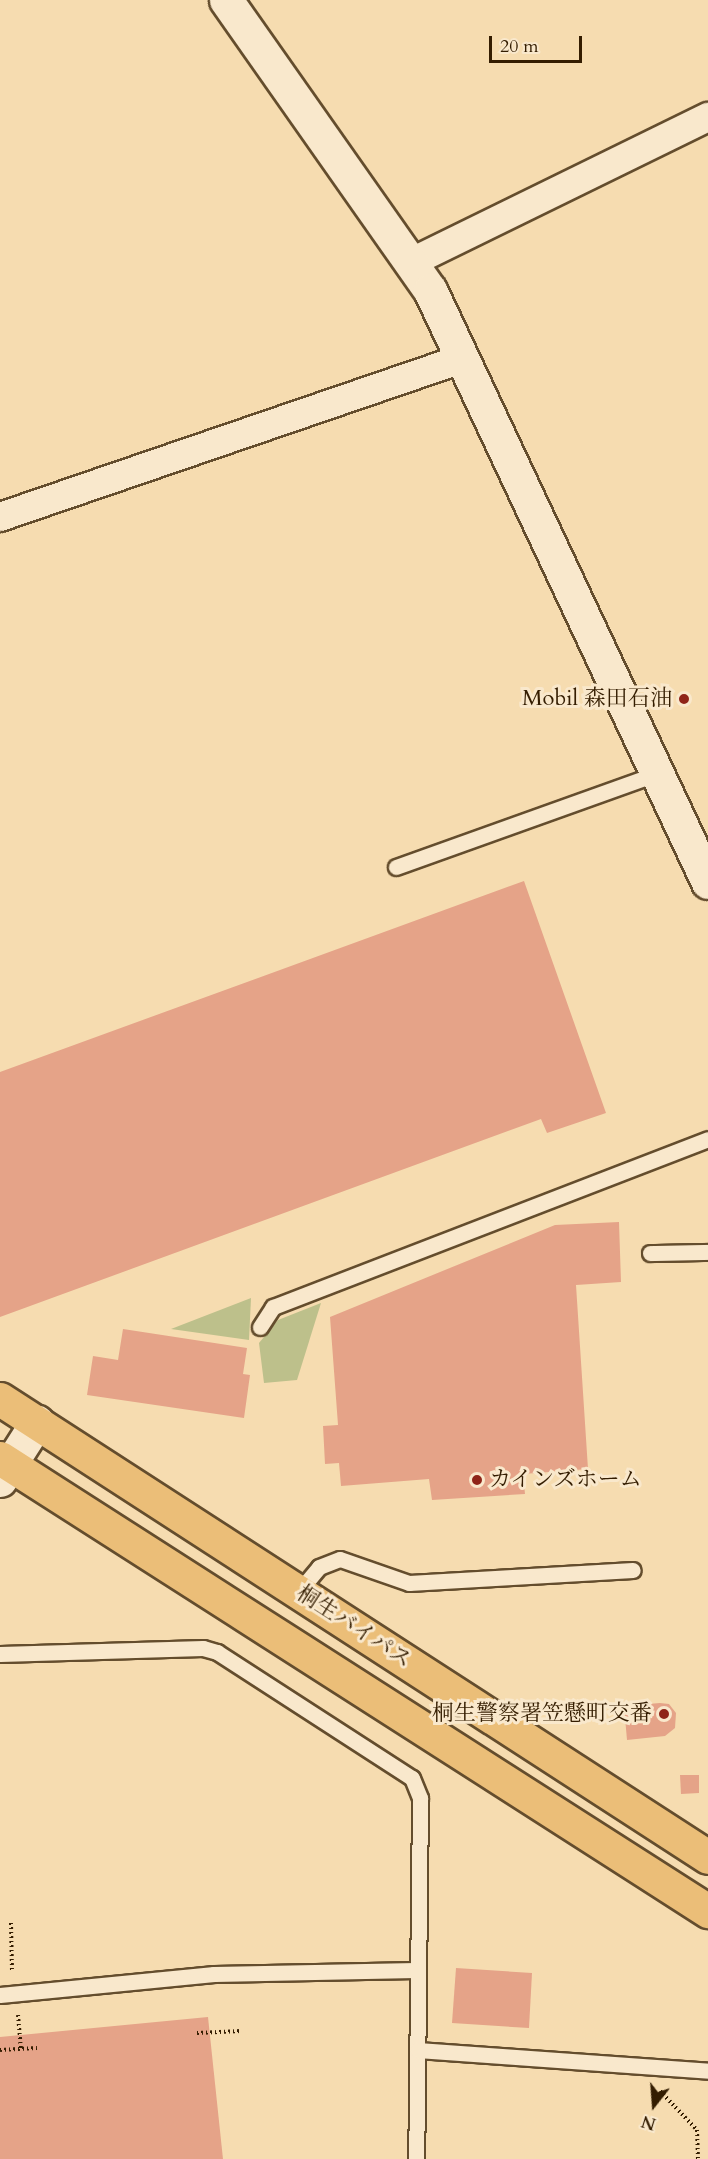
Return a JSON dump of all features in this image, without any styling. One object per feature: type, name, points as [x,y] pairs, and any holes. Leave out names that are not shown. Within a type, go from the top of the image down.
[{"type":"highway","name":"桐生バイパス","points":[[0,1399],[708,1857]]},
{"type":"highway","points":[[3,1468],[708,1911]]},
{"type":"street","points":[[226,0],[412,262],[465,358],[708,882]]},
{"type":"street","points":[[412,262],[708,117]]},
{"type":"street","points":[[0,517],[465,358]]},
{"type":"street","points":[[3,1468],[37,1422]]},
{"type":"lane","points":[[396,867],[658,773]]},
{"type":"lane","points":[[260,1327],[273,1307],[708,1139]]},
{"type":"lane","points":[[650,1253],[708,1252]]},
{"type":"lane","points":[[299,1591],[319,1567],[340,1559],[410,1583],[633,1570]]},
{"type":"lane","points":[[0,1654],[203,1648],[231,1659],[412,1778],[418,1788],[416,2159]]},
{"type":"lane","points":[[0,1995],[214,1974],[417,1970]]},
{"type":"lane","points":[[418,2050],[708,2071]]},
{"type":"path","points":[[10,1923],[12,1979]]},
{"type":"path","points":[[17,2011],[21,2049]]},
{"type":"path","points":[[198,2033],[241,2031]]},
{"type":"path","points":[[0,2050],[37,2048]]},
{"type":"path","points":[[636,2067],[697,2130],[698,2159]]},
{"type":"green space","points":[[251,1298],[249,1340],[171,1329]]},
{"type":"green space","points":[[321,1303],[297,1380],[264,1383],[259,1343],[278,1320]]},
{"type":"building","points":[[524,881],[606,1113],[547,1133],[541,1119],[0,1317],[0,1072]]},
{"type":"building","points":[[619,1222],[621,1282],[576,1285],[588,1469],[523,1474],[525,1494],[432,1500],[429,1479],[341,1486],[339,1463],[325,1464],[323,1426],[338,1425],[330,1317],[555,1225]]},
{"type":"building","points":[[123,1329],[247,1348],[243,1374],[250,1375],[244,1418],[87,1395],[93,1356],[118,1360]]},
{"type":"building","points":[[669,1704],[676,1713],[675,1728],[665,1736],[627,1740],[624,1706]]},
{"type":"building","points":[[680,1775],[699,1775],[699,1793],[681,1794]]},
{"type":"building","points":[[456,1968],[532,1973],[529,2028],[452,2023]]},
{"type":"building","points":[[208,2017],[223,2159],[0,2159],[0,2037]]},
{"type":"place","name":"Mobil 森田石油","points":[[684,699]]},
{"type":"place","name":"カインズホーム","points":[[477,1480]]},
{"type":"place","name":"桐生警察署笠懸町交番","points":[[664,1714]]}]
